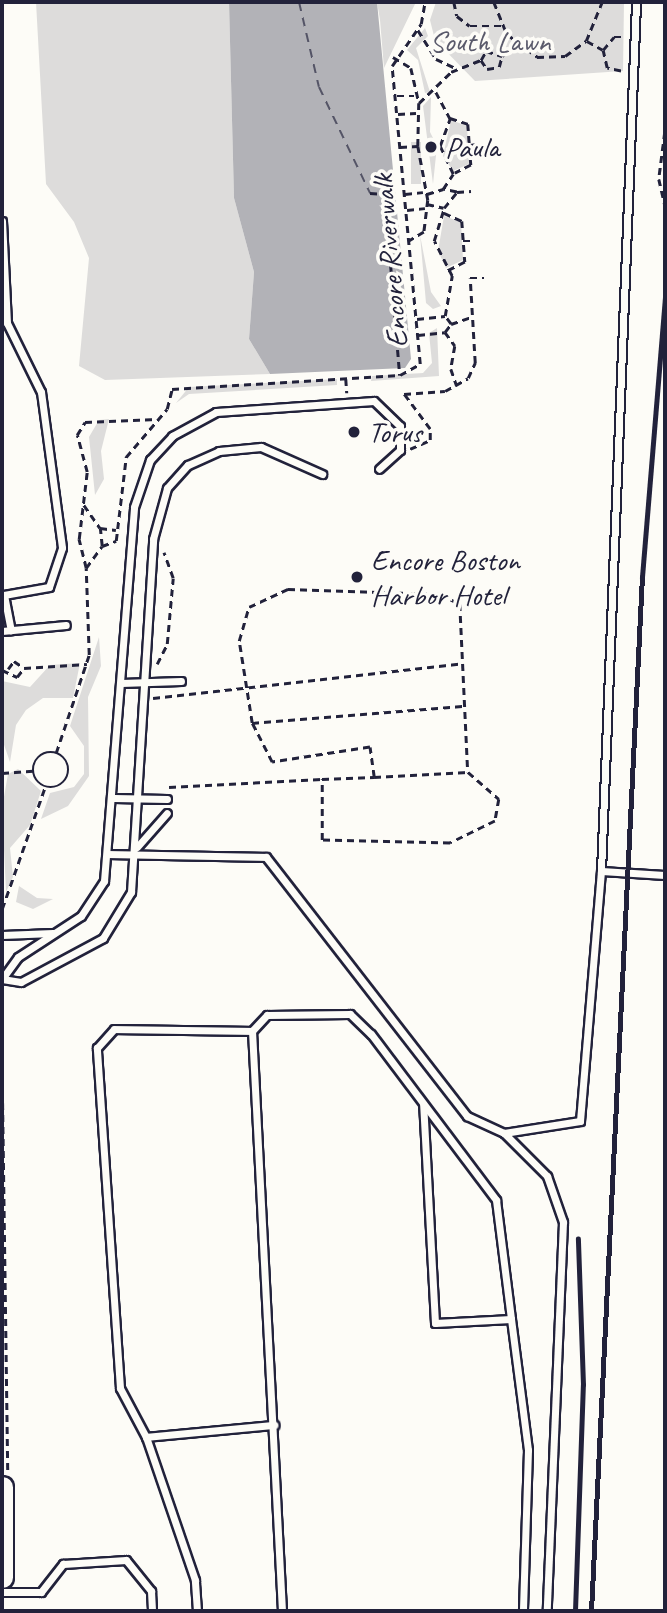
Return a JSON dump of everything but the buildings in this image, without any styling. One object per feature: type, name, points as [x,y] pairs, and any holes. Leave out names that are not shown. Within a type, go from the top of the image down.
[{"type":"main road","points":[[2,1577],[5,1483]]},
{"type":"lane","points":[[504,1133],[580,1121],[601,871],[636,2]]},
{"type":"lane","points":[[2,221],[7,323],[41,392],[62,548],[49,587],[4,596],[11,631]]},
{"type":"lane","points":[[322,474],[261,447],[219,451],[188,465],[167,488],[153,539],[143,683],[139,800],[131,892],[103,937],[22,982],[2,979],[18,957],[57,933],[95,898],[110,854],[134,507],[150,460],[172,436],[216,412],[374,401],[400,426],[400,450],[379,469]]},
{"type":"lane","points":[[2,631],[66,625]]},
{"type":"lane","points":[[121,683],[181,681]]},
{"type":"lane","points":[[114,797],[163,799]]},
{"type":"lane","points":[[134,853],[167,813]]},
{"type":"lane","points":[[110,854],[267,857],[467,1116],[504,1133],[547,1176],[563,1222],[547,1611]]},
{"type":"lane","points":[[601,871],[665,875]]},
{"type":"lane","points":[[2,935],[57,933]]},
{"type":"lane","points":[[282,1611],[253,1031],[267,1015],[350,1014],[496,1200],[528,1450],[523,1611]]},
{"type":"lane","points":[[197,1611],[195,1580],[146,1437],[120,1388],[97,1048],[114,1029],[253,1031]]},
{"type":"lane","points":[[423,1104],[435,1323],[511,1319]]},
{"type":"lane","points":[[146,1437],[274,1425]]},
{"type":"lane","points":[[2,1592],[41,1592],[63,1564],[126,1560],[151,1591],[152,1611]]},
{"type":"path","points":[[419,103],[414,96],[411,68],[393,57],[418,30],[425,2]]},
{"type":"path","points":[[454,2],[457,16],[470,26],[502,26]]},
{"type":"path","points":[[494,2],[502,26],[517,46],[537,57],[565,56],[586,41],[601,2]]},
{"type":"path","points":[[418,30],[436,59],[458,69]]},
{"type":"path","points":[[603,50],[614,37],[634,38]]},
{"type":"path","points":[[665,37],[665,70]]},
{"type":"path","points":[[586,41],[603,50],[607,68],[634,75]]},
{"type":"path","points":[[481,60],[487,69],[499,66],[502,57],[517,46]]},
{"type":"path","points":[[409,241],[424,232],[426,206],[418,146],[416,113],[419,103],[436,92],[458,69],[481,60],[486,51],[502,57]]},
{"type":"path","name":"Encore Riverwalk","points":[[117,531],[125,457],[169,405],[172,389],[401,375],[420,364],[393,57]]},
{"type":"path","points":[[436,92],[450,118],[468,124],[470,145],[471,165],[453,174],[443,188]]},
{"type":"path","points":[[395,97],[414,96]]},
{"type":"path","points":[[397,114],[416,113]]},
{"type":"path","points":[[450,118],[440,146],[453,174]]},
{"type":"path","points":[[665,132],[659,179],[665,205]]},
{"type":"path","points":[[470,145],[477,144]]},
{"type":"path","points":[[400,147],[418,146]]},
{"type":"path","points":[[405,194],[425,193],[443,188],[457,192],[471,191]]},
{"type":"path","points":[[445,316],[451,295],[447,271],[434,241],[444,208],[457,192]]},
{"type":"path","points":[[370,193],[385,194],[401,375]]},
{"type":"path","points":[[407,210],[426,206],[444,208]]},
{"type":"path","points":[[444,213],[462,221],[465,262],[447,271]]},
{"type":"path","points":[[463,241],[472,241]]},
{"type":"path","points":[[400,450],[422,449],[430,440],[430,429],[404,394],[457,386],[475,363],[470,278],[484,278]]},
{"type":"path","points":[[416,319],[445,316]]},
{"type":"path","points":[[445,316],[451,324]]},
{"type":"path","points":[[418,335],[445,332],[451,324],[472,317]]},
{"type":"path","points":[[445,332],[455,346],[451,369],[457,386]]},
{"type":"path","points":[[56,752],[87,664],[92,617],[86,568],[79,539],[87,467],[78,435],[85,422],[157,419]]},
{"type":"path","points":[[83,504],[100,528],[102,545],[86,568]]},
{"type":"path","points":[[100,528],[117,531],[114,544],[102,545]]},
{"type":"path","points":[[154,711],[155,683],[167,644],[173,578],[164,548]]},
{"type":"path","points":[[374,777],[370,747],[272,762],[252,723],[239,641],[249,607],[288,589],[440,594],[460,604],[468,772]]},
{"type":"path","points":[[2,670],[8,669],[14,661],[24,668],[87,664]]},
{"type":"path","points":[[143,699],[246,685],[463,663]]},
{"type":"path","points":[[8,669],[17,677],[24,668]]},
{"type":"path","points":[[252,723],[465,706]]},
{"type":"path","points":[[33,771],[40,756],[56,752]]},
{"type":"path","points":[[46,787],[58,786],[68,777],[66,760],[56,752]]},
{"type":"path","points":[[2,773],[33,771]]},
{"type":"path","points":[[33,771],[46,787]]},
{"type":"path","points":[[163,799],[158,788],[322,779],[468,772],[499,799],[495,821],[450,844],[322,841],[322,779]]},
{"type":"path","points":[[2,909],[46,787]]},
{"type":"path","points":[[2,1043],[8,1279],[2,1353],[5,1483]]},
{"type":"green space","points":[[36,2],[229,2],[234,198],[254,272],[249,339],[270,374],[105,380],[79,366],[89,258],[74,222],[46,184]]},
{"type":"green space","points":[[377,2],[416,2],[384,68],[380,20]]},
{"type":"green space","name":"South Lawn","points":[[436,2],[624,2],[623,71],[475,81],[435,40],[430,20]]},
{"type":"green space","points":[[425,28],[428,36],[416,48],[430,92],[425,93],[418,60],[407,50]]},
{"type":"green space","points":[[431,97],[430,132],[437,146],[433,184],[423,106]]},
{"type":"green space","points":[[451,120],[467,126],[469,164],[453,171],[443,156]]},
{"type":"green space","points":[[411,142],[421,142],[421,184],[411,184]]},
{"type":"green space","points":[[444,216],[461,222],[463,260],[446,268],[438,251]]},
{"type":"green space","points":[[420,235],[431,292],[441,306],[433,309],[426,303]]},
{"type":"green space","points":[[437,328],[439,376],[371,381],[372,376],[423,373],[432,363],[429,333]]},
{"type":"green space","points":[[337,379],[337,385],[189,394],[176,403],[189,387]]},
{"type":"green space","points":[[109,419],[101,451],[104,479],[95,495],[89,437],[99,420]]},
{"type":"green space","points":[[99,637],[101,666],[88,697],[89,776],[68,806],[41,819],[50,793],[74,787],[84,774],[84,746],[70,726]]},
{"type":"green space","points":[[80,663],[73,698],[43,698],[26,710],[16,725],[10,762],[2,739],[2,681],[30,687],[50,665]]},
{"type":"green space","points":[[18,769],[41,791],[30,825],[10,848],[13,877],[6,892],[2,808],[8,774]]},
{"type":"green space","points":[[19,886],[37,898],[53,899],[33,909],[16,902]]},
{"type":"shaded area","points":[[229,2],[377,2],[411,359],[405,368],[270,374],[249,339],[254,272],[234,198]]},
{"type":"ferry route","points":[[299,2],[319,87],[370,193]]},
{"type":"railway","points":[[591,1611],[642,577],[665,296]]},
{"type":"railway","points":[[575,1611],[583,1385],[578,1239]]},
{"type":"place","name":"Paula","points":[[431,147]]},
{"type":"place","name":"Torus","points":[[354,432]]},
{"type":"place","name":"Encore Boston Harbor Hotel","points":[[357,577]]}]
